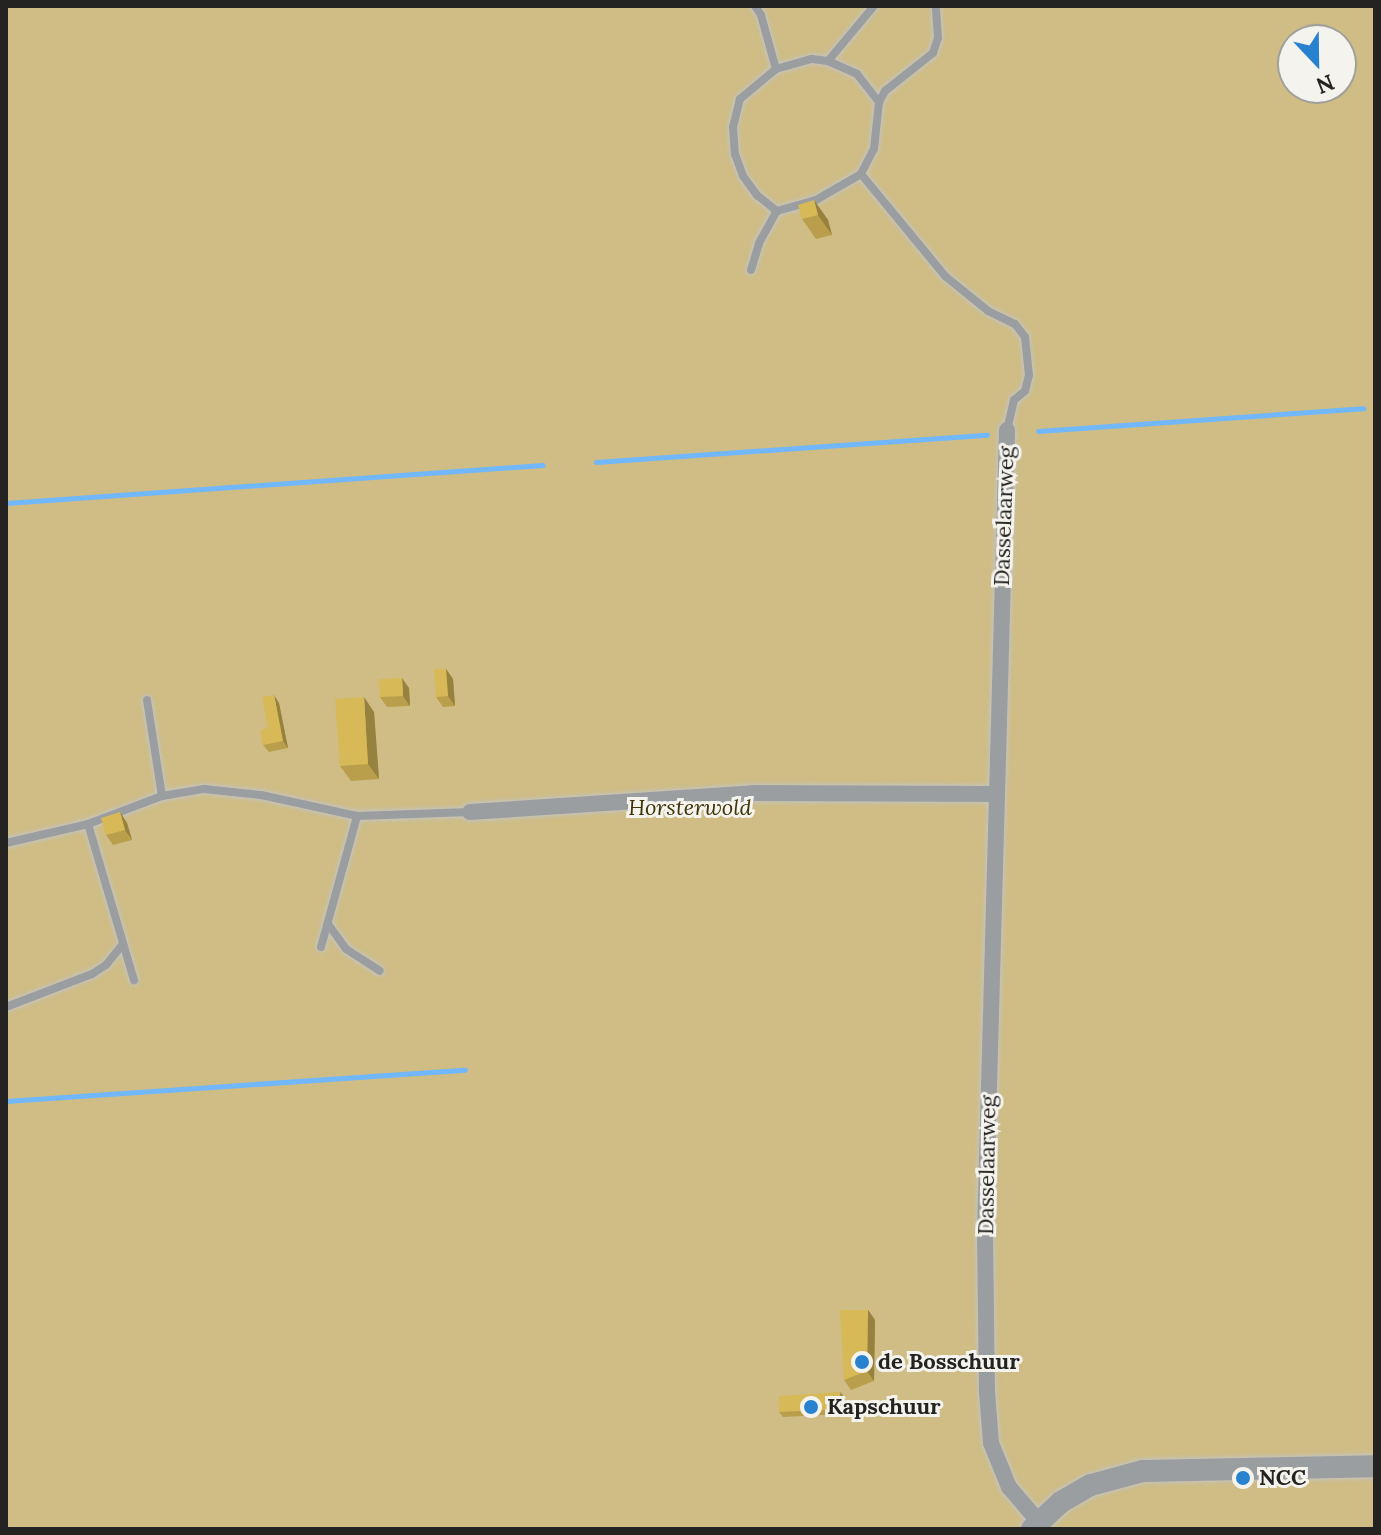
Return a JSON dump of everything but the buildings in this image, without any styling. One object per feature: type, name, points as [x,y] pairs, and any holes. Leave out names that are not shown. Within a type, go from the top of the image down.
[{"type":"street","name":"Dasselaarweg","points":[[1007,430],[985,1232],[987,1392],[991,1443],[1009,1487],[1035,1525],[1091,1485],[1143,1471],[1375,1466]]},
{"type":"street","points":[[470,812],[753,793],[996,794]]},
{"type":"lane","points":[[755,6],[761,15],[776,69]]},
{"type":"lane","points":[[828,61],[874,6]]},
{"type":"lane","points":[[751,270],[759,243],[777,211],[816,200],[861,174],[874,149],[879,102],[896,80],[933,53],[938,38],[936,6]]},
{"type":"lane","points":[[777,211],[757,195],[743,176],[735,154],[733,127],[740,99],[776,69],[812,59],[828,61],[857,74],[879,102]]},
{"type":"lane","points":[[861,174],[945,276],[988,311],[1015,324],[1025,337],[1029,375],[1025,391],[1014,400],[1007,430]]},
{"type":"lane","points":[[147,700],[162,796]]},
{"type":"lane","points":[[6,843],[88,824],[185,790],[261,795],[357,816],[470,812]]},
{"type":"lane","points":[[321,947],[357,816]]},
{"type":"lane","points":[[88,824],[134,980]]},
{"type":"lane","points":[[328,924],[346,949],[380,971]]},
{"type":"lane","points":[[6,1007],[92,974],[106,965],[123,944]]},
{"type":"green space","name":"Horsterwold","points":[[6,6],[1375,6],[1375,1529],[6,1529]]},
{"type":"waterway","points":[[1038,431],[1363,408]]},
{"type":"waterway","points":[[596,462],[987,435]]},
{"type":"waterway","points":[[6,503],[543,465]]},
{"type":"waterway","points":[[6,1101],[465,1070]]},
{"type":"place","name":"de Bosschuur","points":[[862,1362]]},
{"type":"place","name":"Kapschuur","points":[[811,1407]]},
{"type":"place","name":"NCC","points":[[1243,1478]]}]
